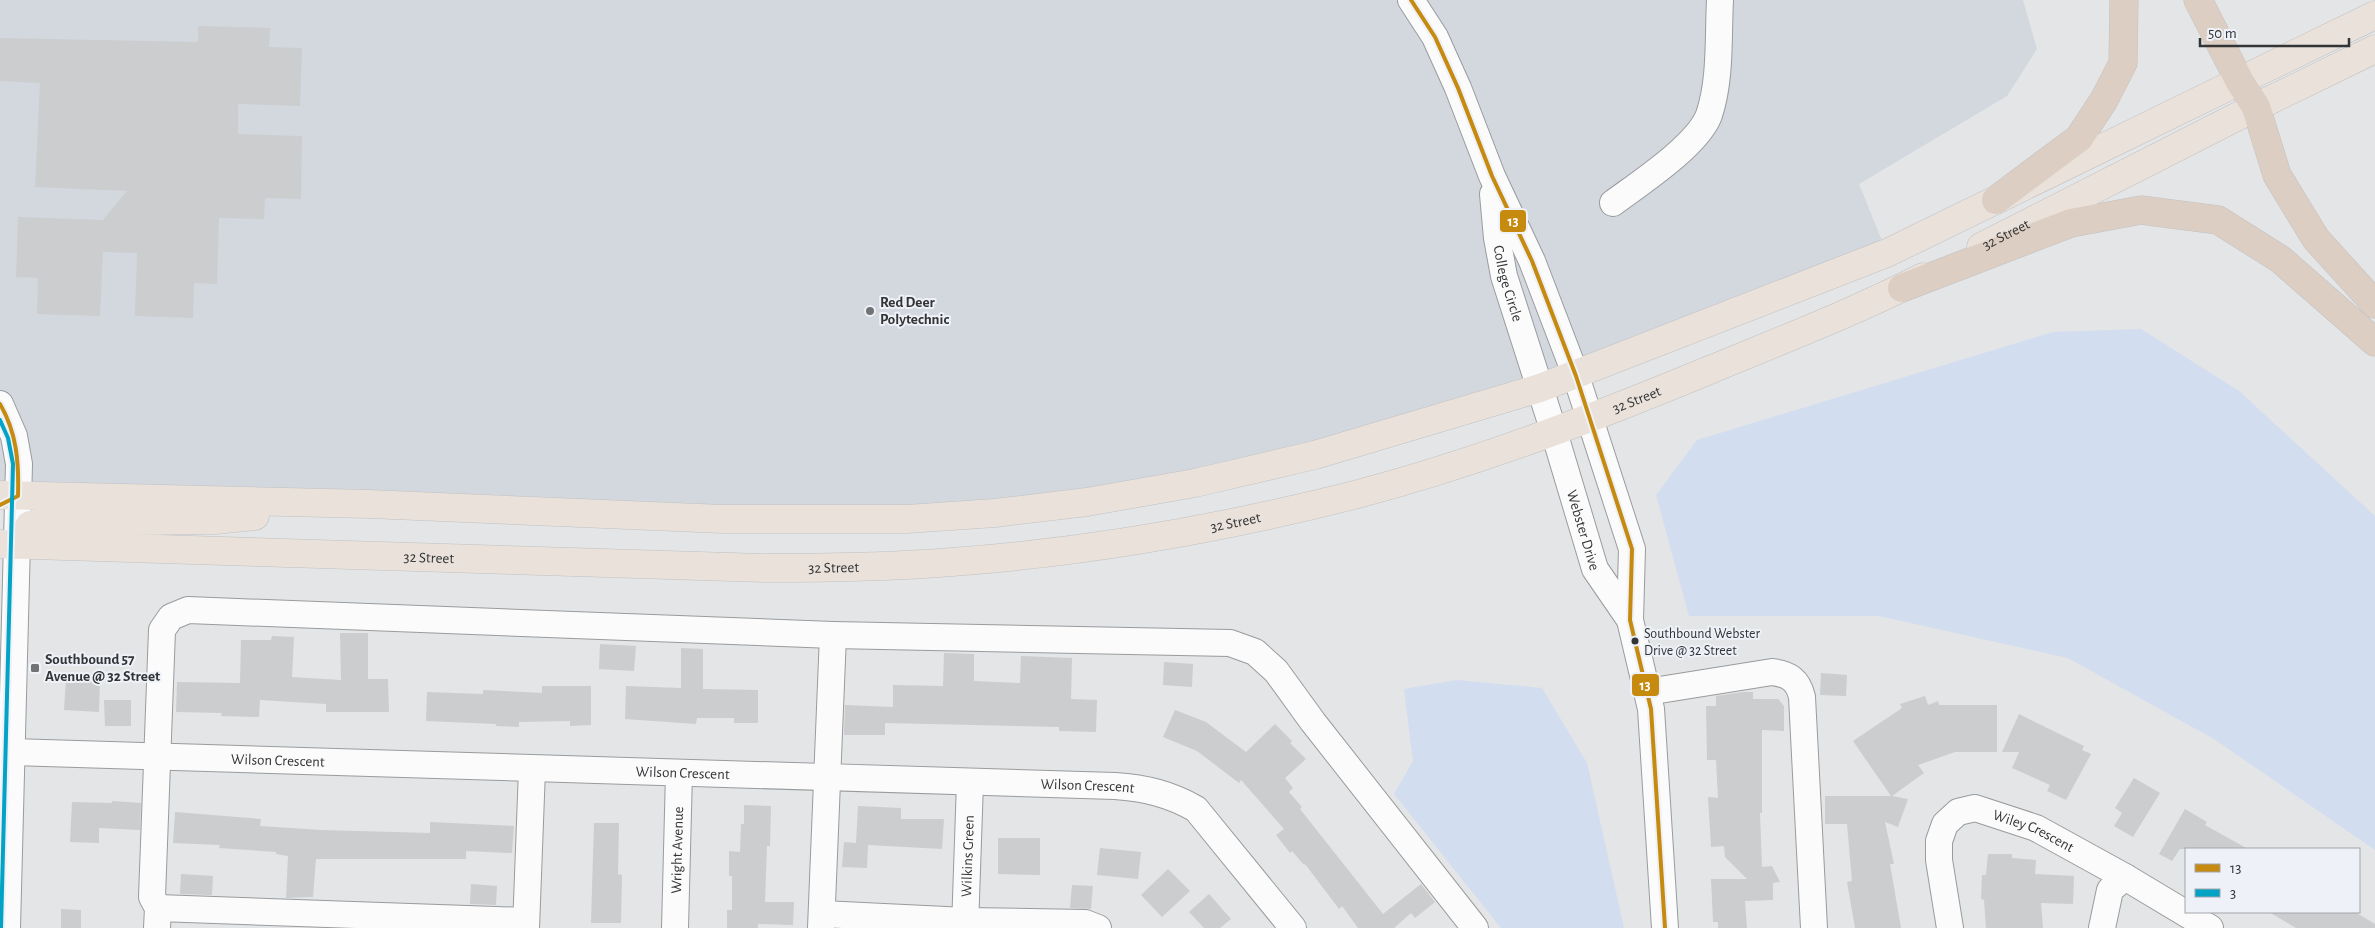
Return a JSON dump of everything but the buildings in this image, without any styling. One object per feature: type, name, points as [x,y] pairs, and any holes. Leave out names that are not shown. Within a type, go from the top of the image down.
[{"type":"highway","points":[[1996,200],[2078,138],[2104,100],[2123,63],[2124,0]]},
{"type":"highway","points":[[2198,0],[2240,82],[2256,107],[2277,175],[2316,239],[2375,304]]},
{"type":"highway","points":[[1902,288],[2071,223],[2141,210],[2218,220],[2280,259],[2375,342]]},
{"type":"main road","points":[[6,498],[369,504],[742,519],[907,519],[995,513],[1087,502],[1195,483],[1316,455],[1540,388],[1576,376],[1888,253],[2368,19]]},
{"type":"main road","name":"32 Street","points":[[9,545],[764,568],[860,568],[953,562],[1130,540],[1282,512],[1360,493],[1591,419],[1902,288],[2256,107],[2369,53]]},
{"type":"main road","points":[[9,545],[30,526],[42,522],[215,520],[369,504]]},
{"type":"street","name":"College Circle","points":[[1412,0],[1435,37],[1458,88],[1492,176],[1532,261],[1591,419]]},
{"type":"street","points":[[1614,203],[1686,146],[1708,116],[1715,89],[1720,0]]},
{"type":"street","name":"College Circle","points":[[1492,176],[1497,238],[1504,276],[1554,432]]},
{"type":"street","points":[[0,404],[10,423],[18,450],[6,498],[9,545],[12,752],[6,928]]},
{"type":"street","name":"Webster Drive","points":[[1591,419],[1632,549],[1630,620],[1651,709],[1664,928]]},
{"type":"street","name":"Webster Drive","points":[[1554,432],[1595,569],[1630,620]]},
{"type":"street","points":[[532,769],[526,924],[157,918],[152,897],[162,630],[170,617],[188,610],[834,635],[1230,643],[1255,652],[1276,671],[1313,722],[1476,928]]},
{"type":"street","points":[[834,635],[821,921],[965,925],[1085,923],[1098,928]]},
{"type":"street","points":[[1647,692],[1772,672],[1784,673],[1794,679],[1802,697],[1814,928]]},
{"type":"street","name":"Wilson Crescent","points":[[12,752],[1132,787],[1147,789],[1182,801],[1196,809],[1209,822],[1294,928]]},
{"type":"street","name":"Wright Avenue","points":[[675,928],[679,773]]},
{"type":"street","name":"Wilkins Green","points":[[965,925],[970,782]]},
{"type":"street","name":"Wiley Crescent","points":[[1950,928],[1939,860],[1939,840],[1945,824],[1958,812],[1976,808],[2036,828],[2125,877],[2210,928]]},
{"type":"street","points":[[2102,928],[2110,890],[2125,877]]},
{"type":"shaded area","name":"Red Deer Polytechnic","points":[[0,0],[2023,0],[2037,49],[2007,96],[1859,184],[1887,253],[1422,425],[995,513],[0,495]]},
{"type":"shaded area","points":[[2141,329],[2239,391],[2375,516],[2375,850],[2214,739],[2068,658],[1879,616],[1689,616],[1656,495],[1697,440],[2053,332]]},
{"type":"shaded area","points":[[1457,680],[1542,688],[1587,763],[1624,928],[1501,928],[1394,794],[1413,761],[1404,689]]},
{"type":"transit line","name":"13","points":[[1411,0],[1435,37],[1458,88],[1492,176],[1532,261],[1576,376],[1632,549],[1630,620],[1651,709],[1665,928]]},
{"type":"transit line","name":"13","points":[[0,404],[6,415],[16,448],[18,484],[18,496],[0,505]]},
{"type":"transit line","name":"3","points":[[0,420],[8,438],[13,464],[1,928]]},
{"type":"place","name":"Red Deer Polytechnic","points":[[870,311]]},
{"type":"place","name":"Southbound Webster Drive @ 32 Street","points":[[1635,641]]},
{"type":"place","name":"Southbound 57 Avenue @ 32 Street","points":[[35,668]]}]
